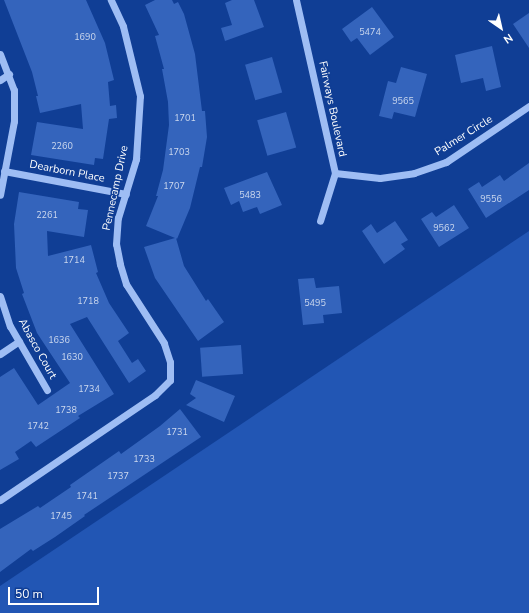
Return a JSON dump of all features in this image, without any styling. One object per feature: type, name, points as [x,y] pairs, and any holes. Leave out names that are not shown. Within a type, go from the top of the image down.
[{"type":"street","name":"Pennecamp Drive","points":[[0,500],[155,395],[170,380],[170,362],[164,343],[126,284],[116,244],[118,218],[136,159],[140,96],[123,26],[111,0]]},
{"type":"street","name":"Fairways Boulevard","points":[[296,0],[335,173],[320,222]]},
{"type":"street","points":[[0,54],[14,90],[14,121],[0,195]]},
{"type":"street","points":[[0,80],[9,74]]},
{"type":"street","name":"Palmer Circle","points":[[335,173],[380,178],[414,173],[446,162],[529,106]]},
{"type":"street","name":"Dearborn Place","points":[[4,171],[126,194]]},
{"type":"street","name":"Abasco Court","points":[[0,296],[10,326],[47,390]]},
{"type":"street","points":[[0,354],[19,341]]},
{"type":"shaded area","points":[[529,231],[529,613],[0,613],[0,586]]},
{"type":"building","points":[[4,0],[86,0],[105,43],[114,80],[108,82],[110,106],[116,105],[117,118],[109,119],[103,159],[95,158],[94,165],[31,155],[37,122],[83,129],[81,104],[40,113],[36,96],[38,96],[32,72]]},
{"type":"building","points":[[155,0],[172,0],[174,4],[178,2],[184,14],[195,54],[202,111],[205,111],[207,137],[202,167],[200,167],[190,208],[177,239],[176,238],[184,266],[206,301],[208,299],[224,322],[198,341],[155,278],[144,247],[175,238],[146,226],[158,196],[156,196],[163,170],[169,125],[168,102],[162,69],[164,69],[155,36],[159,35],[145,5]]},
{"type":"building","points":[[232,0],[254,0],[264,27],[225,41],[221,28],[232,25],[225,3]]},
{"type":"building","points":[[372,7],[394,37],[370,55],[357,38],[351,42],[342,29]]},
{"type":"building","points":[[529,13],[529,48],[513,24]]},
{"type":"building","points":[[492,46],[501,87],[486,91],[483,78],[461,83],[455,55]]},
{"type":"building","points":[[272,57],[282,93],[255,100],[245,65]]},
{"type":"building","points":[[401,67],[427,74],[415,117],[394,112],[392,119],[379,116],[388,81],[396,83]]},
{"type":"building","points":[[286,112],[296,148],[267,156],[257,120]]},
{"type":"building","points":[[529,163],[529,190],[486,218],[468,189],[479,182],[482,187],[500,175],[504,181]]},
{"type":"building","points":[[267,172],[282,205],[260,214],[257,207],[243,212],[239,201],[231,205],[224,188]]},
{"type":"building","points":[[19,192],[79,202],[78,209],[88,210],[84,237],[47,231],[48,256],[91,245],[98,272],[96,273],[109,303],[129,333],[118,341],[132,363],[138,359],[146,371],[129,383],[87,317],[70,324],[114,394],[78,416],[80,418],[36,447],[31,441],[15,452],[19,459],[0,470],[0,377],[14,368],[38,405],[70,383],[37,333],[22,294],[24,293],[16,268],[14,224]]},
{"type":"building","points":[[454,205],[469,228],[439,247],[421,219],[432,212],[436,217]]},
{"type":"building","points":[[395,221],[408,240],[401,244],[405,249],[384,264],[362,231],[371,224],[377,233]]},
{"type":"building","points":[[314,278],[316,288],[339,286],[342,313],[323,315],[324,323],[303,325],[298,279]]},
{"type":"building","points":[[241,345],[243,374],[202,377],[200,348]]},
{"type":"building","points":[[196,380],[235,396],[224,422],[186,405],[196,398],[190,394]]},
{"type":"building","points":[[180,409],[201,437],[84,515],[85,516],[55,537],[33,551],[31,549],[0,572],[0,529],[38,506],[40,508],[119,451],[121,454],[160,426]]}]
